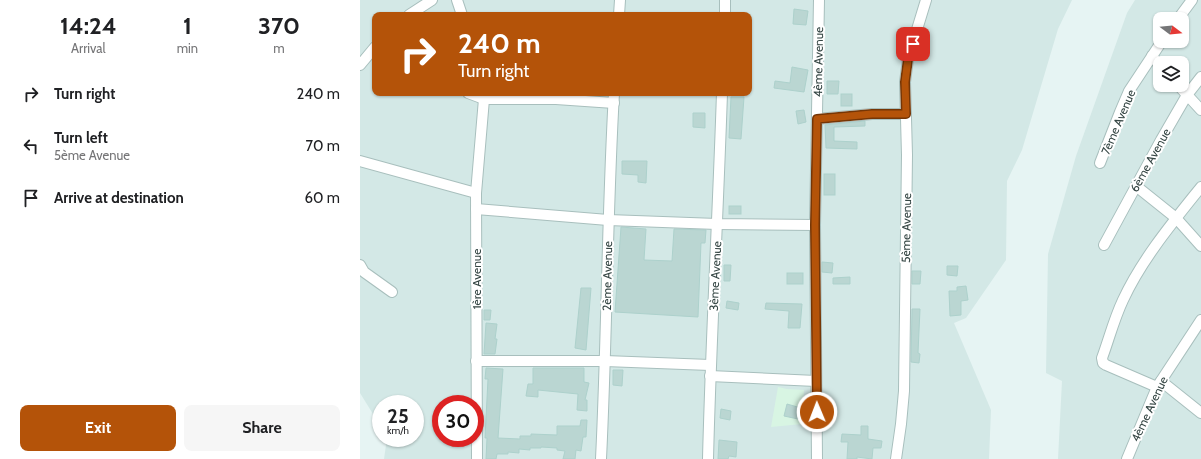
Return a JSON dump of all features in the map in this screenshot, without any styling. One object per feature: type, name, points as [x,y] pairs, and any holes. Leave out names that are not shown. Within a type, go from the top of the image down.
[{"type":"street","points":[[414,12],[432,0]]},
{"type":"street","points":[[457,0],[461,12]]},
{"type":"street","points":[[619,12],[620,0]]},
{"type":"street","points":[[725,0],[725,12]]},
{"type":"street","name":"4ème Avenue","points":[[817,459],[815,225],[819,0]]},
{"type":"street","name":"5ème Avenue","points":[[896,459],[904,391],[907,155],[905,82],[908,59],[926,0]]},
{"type":"street","points":[[1183,12],[1192,0]]},
{"type":"street","name":"7ème Avenue","points":[[1100,163],[1129,91],[1157,48]]},
{"type":"street","points":[[360,65],[372,50]]},
{"type":"street","name":"6ème Avenue","points":[[1104,245],[1187,95],[1201,77]]},
{"type":"street","points":[[1184,92],[1201,110]]},
{"type":"street","points":[[483,96],[556,99],[614,98]]},
{"type":"street","name":"1ère Avenue","points":[[477,459],[476,193],[483,96]]},
{"type":"street","name":"3ème Avenue","points":[[708,459],[710,371],[718,224],[722,96]]},
{"type":"street","name":"2ème Avenue","points":[[601,459],[608,220],[614,98]]},
{"type":"street","points":[[817,119],[872,114],[906,114]]},
{"type":"street","points":[[360,161],[476,193]]},
{"type":"street","points":[[1136,186],[1176,218],[1201,246]]},
{"type":"street","points":[[1201,187],[1176,218],[1142,266],[1123,300],[1102,358],[1103,363],[1159,384],[1201,413]]},
{"type":"street","points":[[476,209],[608,220],[718,224],[815,225]]},
{"type":"street","points":[[360,265],[364,272],[392,292]]},
{"type":"street","name":"4ème Avenue","points":[[1127,459],[1137,431],[1159,384],[1201,320]]},
{"type":"street","points":[[476,361],[605,361],[816,381]]},
{"type":"shaded area","points":[[360,0],[1072,0],[1058,29],[1022,150],[1007,181],[1006,260],[966,318],[954,323],[991,410],[989,459],[384,459],[386,447],[424,447],[424,395],[372,395],[372,412],[360,393]]},
{"type":"shaded area","points":[[1135,0],[1201,0],[1201,459],[1058,459],[1062,381],[1046,373],[1048,254],[1076,156],[1127,13]]},
{"type":"shaded area","points":[[778,387],[804,390],[802,424],[771,427]]},
{"type":"building","points":[[794,9],[808,11],[806,25],[793,24]]},
{"type":"building","points":[[792,67],[808,70],[804,92],[774,88],[775,81],[790,83]]},
{"type":"building","points":[[827,81],[839,81],[838,94],[827,94]]},
{"type":"building","points":[[841,94],[852,94],[852,106],[841,106]]},
{"type":"building","points":[[731,97],[744,97],[741,139],[729,138]]},
{"type":"building","points":[[804,110],[806,122],[798,124],[796,111]]},
{"type":"building","points":[[693,113],[705,113],[705,128],[693,127]]},
{"type":"building","points":[[865,121],[865,126],[834,127],[834,141],[857,142],[857,149],[826,148],[825,125]]},
{"type":"building","points":[[622,161],[647,161],[646,183],[638,182],[638,175],[622,174]]},
{"type":"building","points":[[824,174],[835,174],[835,195],[824,195]]},
{"type":"building","points":[[729,206],[741,206],[741,214],[729,214]]},
{"type":"building","points":[[621,227],[646,229],[644,260],[672,261],[674,229],[706,230],[705,243],[701,243],[698,317],[615,312]]},
{"type":"building","points":[[822,262],[833,263],[832,273],[822,272]]},
{"type":"building","points":[[724,265],[731,265],[730,281],[724,281]]},
{"type":"building","points":[[947,266],[958,266],[957,276],[947,275]]},
{"type":"building","points":[[912,271],[921,271],[920,284],[912,284]]},
{"type":"building","points":[[787,273],[803,273],[803,284],[787,284]]},
{"type":"building","points":[[850,277],[850,284],[833,284],[833,278]]},
{"type":"building","points":[[966,286],[968,300],[961,301],[961,315],[950,316],[949,291],[957,291],[957,287]]},
{"type":"building","points":[[581,288],[591,288],[586,350],[575,348]]},
{"type":"building","points":[[727,301],[739,303],[738,310],[726,308]]},
{"type":"building","points":[[766,303],[802,304],[800,328],[788,328],[789,311],[765,309]]},
{"type":"building","points":[[912,309],[920,309],[919,363],[911,362]]},
{"type":"building","points":[[484,310],[491,310],[490,320],[484,320]]},
{"type":"building","points":[[486,323],[497,324],[495,354],[484,354]]},
{"type":"building","points":[[486,368],[503,369],[498,438],[520,439],[520,436],[531,436],[531,434],[557,435],[557,426],[580,426],[581,420],[587,420],[586,437],[583,437],[581,451],[576,450],[575,459],[563,459],[565,451],[557,450],[557,448],[541,447],[530,448],[530,450],[519,449],[519,453],[508,452],[508,454],[497,454],[496,459],[486,459],[487,438],[485,438],[488,379],[485,379]]},
{"type":"building","points":[[533,368],[584,368],[584,382],[589,383],[585,400],[587,400],[587,411],[577,410],[578,394],[538,390],[538,397],[526,396],[528,384],[533,384]]},
{"type":"building","points":[[613,370],[623,370],[622,386],[613,385]]},
{"type":"building","points":[[787,404],[801,408],[798,419],[784,416]]},
{"type":"building","points":[[721,409],[731,411],[730,420],[720,418]]},
{"type":"building","points":[[861,426],[868,426],[868,439],[882,441],[881,448],[873,448],[872,459],[857,457],[857,459],[847,459],[848,442],[841,442],[842,434],[861,435]]},
{"type":"building","points":[[719,440],[737,442],[736,457],[729,456],[728,459],[718,459]]},
{"type":"route","points":[[817,412],[815,225],[817,119],[872,114],[906,114],[905,82],[908,59],[913,44]]}]
